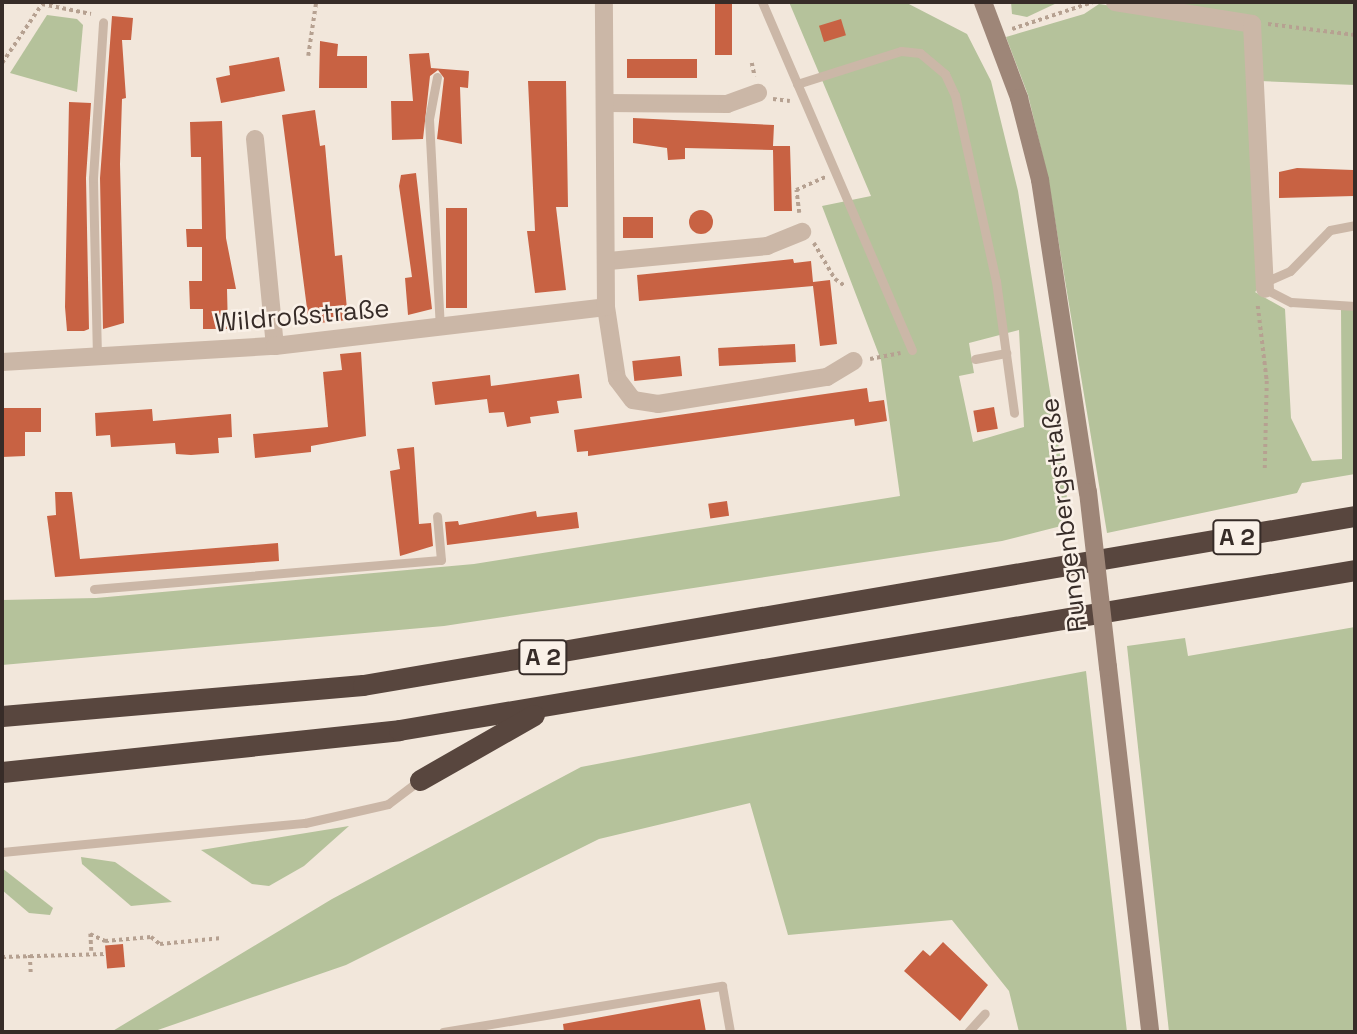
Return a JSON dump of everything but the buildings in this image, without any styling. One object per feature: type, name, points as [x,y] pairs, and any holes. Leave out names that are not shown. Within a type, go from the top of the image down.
[{"type":"highway","name":"A 2","points":[[2,716],[363,685],[1355,516]]},
{"type":"highway","name":"A 2","points":[[2,772],[168,757],[545,708],[1355,570]]},
{"type":"highway","points":[[420,780],[545,708]]},
{"type":"street","points":[[604,2],[609,261],[606,307],[617,379],[633,400],[659,404],[827,377],[854,361]]},
{"type":"street","name":"Rungenbergstraße","points":[[983,2],[996,34],[1040,180],[1088,492],[1150,1032]]},
{"type":"street","points":[[1115,2],[1252,24],[1265,285]]},
{"type":"street","points":[[606,103],[727,104],[758,93]]},
{"type":"street","points":[[255,139],[275,346]]},
{"type":"street","points":[[609,261],[767,246],[802,232]]},
{"type":"street","name":"Wildroßstraße","points":[[2,362],[97,359],[275,346],[440,330],[606,307]]},
{"type":"lane","points":[[762,2],[912,350]]},
{"type":"lane","points":[[97,359],[93,178],[100,20]]},
{"type":"lane","points":[[797,84],[901,51],[920,53],[946,74],[955,95],[996,281],[1014,413]]},
{"type":"lane","points":[[437,77],[429,119],[440,330]]},
{"type":"lane","points":[[1355,225],[1330,230],[1290,271],[1265,285],[1291,302],[1355,306]]},
{"type":"lane","points":[[975,359],[1006,353]]},
{"type":"lane","points":[[94,589],[441,560],[436,516]]},
{"type":"lane","points":[[2,852],[305,823],[388,804],[420,780]]},
{"type":"lane","points":[[443,1032],[722,986],[730,1032]]},
{"type":"lane","points":[[968,1032],[985,1013]]},
{"type":"path","points":[[308,56],[316,2]]},
{"type":"path","points":[[996,34],[1093,2]]},
{"type":"path","points":[[2,63],[43,3],[75,8],[100,20]]},
{"type":"path","points":[[1252,24],[1355,35]]},
{"type":"path","points":[[758,93],[806,103]]},
{"type":"path","points":[[799,211],[796,190],[837,172]]},
{"type":"path","points":[[802,232],[845,286]]},
{"type":"path","points":[[1265,285],[1258,310],[1267,381],[1265,470]]},
{"type":"path","points":[[874,358],[896,354]]},
{"type":"path","points":[[91,951],[90,934],[105,941],[151,937],[160,944],[222,938]]},
{"type":"path","points":[[2,957],[91,951],[106,954]]},
{"type":"path","points":[[30,955],[31,975]]},
{"type":"green space","points":[[789,2],[905,2],[967,34],[991,81],[1018,191],[1070,517],[1065,525],[1002,541],[444,626],[2,665],[2,600],[96,598],[474,564],[900,496],[881,360],[822,206],[871,196]],"holes":[[[1019,330],[1024,427],[973,442],[959,376],[974,373],[969,343]]]},
{"type":"green space","points":[[1011,2],[1059,2],[1027,17],[1012,14]]},
{"type":"green space","points":[[1125,2],[1355,2],[1355,85],[1260,81],[1256,32]]},
{"type":"green space","points":[[1099,4],[1248,27],[1261,286],[1255,292],[1285,309],[1291,418],[1312,461],[1342,459],[1341,308],[1355,309],[1355,474],[1302,483],[1297,493],[1107,533],[1048,178],[1028,95],[1006,37],[1084,14]]},
{"type":"green space","points":[[47,15],[77,19],[83,25],[77,92],[10,73]]},
{"type":"green space","points":[[1355,627],[1355,1032],[1169,1032],[1127,646],[1185,638],[1188,656]]},
{"type":"green space","points":[[1086,671],[1127,1032],[1019,1032],[1009,991],[952,920],[788,935],[750,803],[599,839],[346,965],[152,1032],[111,1032],[332,899],[581,767]]},
{"type":"green space","points":[[349,826],[304,866],[269,886],[252,884],[201,850]]},
{"type":"green space","points":[[81,857],[115,862],[172,902],[131,906],[82,864]]},
{"type":"green space","points":[[2,868],[53,908],[50,915],[29,913],[2,890]]}]
